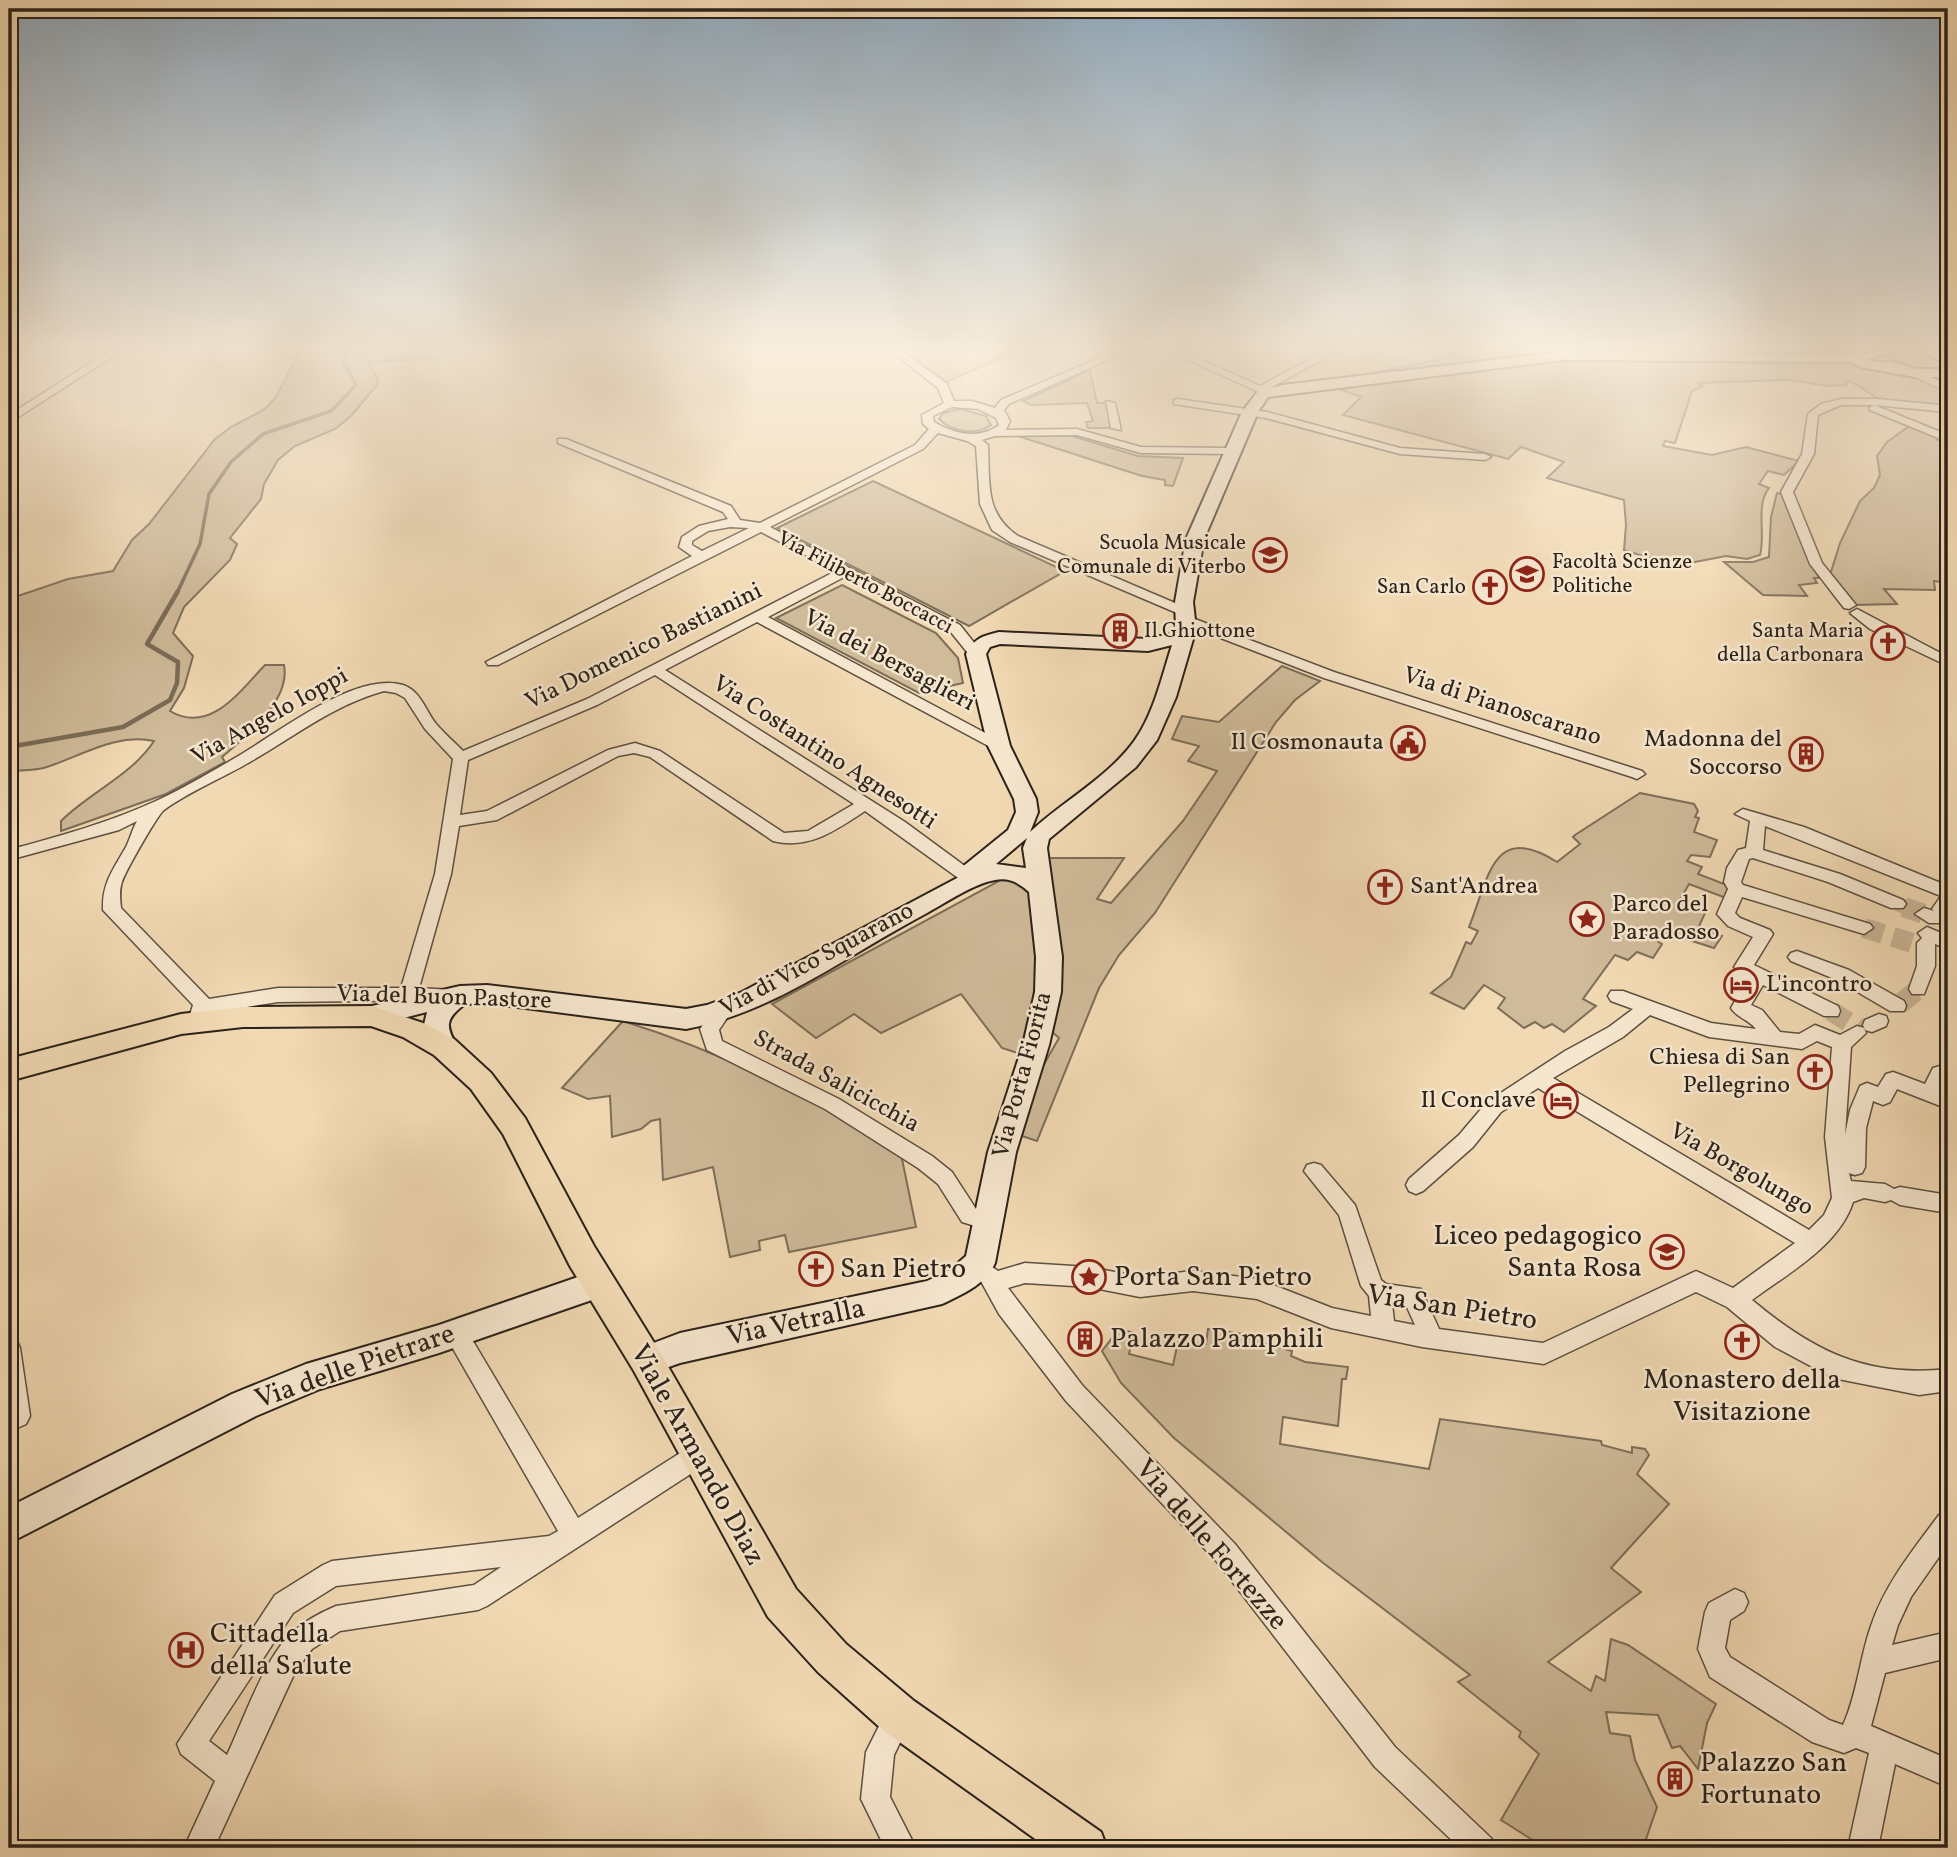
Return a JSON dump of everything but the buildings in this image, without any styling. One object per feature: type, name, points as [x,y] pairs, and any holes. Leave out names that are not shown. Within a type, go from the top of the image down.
[{"type":"main road","points":[[1025,799],[1037,808],[1052,809],[1081,800],[1128,762],[1146,740],[1161,712],[1176,666],[1186,620],[1185,587],[1195,539],[1237,438]]},
{"type":"main road","points":[[1148,645],[1176,638],[1186,620]]},
{"type":"main road","points":[[976,654],[982,643],[999,638],[1148,645],[1162,649],[1172,657],[1176,666]]},
{"type":"main road","name":"Via Filiberto Boccacci","points":[[976,654],[999,746],[1025,799]]},
{"type":"main road","points":[[946,892],[1018,834],[1027,812],[1025,799]]},
{"type":"main road","name":"Via Porta Fiorita","points":[[988,1221],[1002,1152],[1036,1045],[1048,992],[1049,957],[1035,849],[1039,836],[1081,800]]},
{"type":"main road","points":[[946,892],[988,873],[1006,870],[1026,875],[1038,887]]},
{"type":"main road","name":"Via di Vico Squarano","points":[[686,1020],[722,1012],[946,892]]},
{"type":"main road","name":"Via del Buon Pastore","points":[[461,995],[487,994],[563,1002],[686,1020]]},
{"type":"main road","points":[[373,1016],[461,995]]},
{"type":"main road","points":[[444,1047],[435,1037],[435,1023],[443,1009],[461,995]]},
{"type":"main road","name":"Viale Armando Diaz","points":[[9,1070],[200,1014],[373,1016],[413,1030],[444,1047],[481,1080],[499,1103],[598,1284],[646,1360],[697,1456],[782,1603],[832,1658],[899,1716],[1084,1848]]},
{"type":"main road","points":[[987,1273],[988,1221]]},
{"type":"main road","name":"Via Vetralla","points":[[646,1360],[693,1345],[931,1294],[961,1280],[987,1273]]},
{"type":"main road","name":"Via delle Pietrare","points":[[9,1526],[244,1405],[317,1375],[456,1333],[598,1284]]},
{"type":"street","points":[[919,447],[927,438]]},
{"type":"street","points":[[493,662],[919,447],[963,438]]},
{"type":"street","points":[[967,438],[982,445],[989,438]]},
{"type":"street","points":[[1107,438],[1150,451],[1233,446]]},
{"type":"street","points":[[1349,438],[1400,451],[1485,457]]},
{"type":"street","points":[[1810,438],[1808,454],[1787,492],[1816,564],[1853,609],[1875,626],[1948,662]]},
{"type":"street","points":[[562,440],[727,509],[735,522],[709,524],[686,540],[685,547],[701,556]]},
{"type":"street","name":"Via di Pianoscarano","points":[[982,445],[986,504],[996,527],[1014,539],[1186,620],[1323,673],[1637,774]]},
{"type":"street","name":"Via Filiberto Boccacci","points":[[735,522],[759,526],[955,628],[976,654]]},
{"type":"street","name":"Via Domenico Bastianini","points":[[461,758],[592,702],[846,571]]},
{"type":"street","name":"Via dei Bersaglieri","points":[[758,617],[999,746]]},
{"type":"street","points":[[955,628],[999,638]]},
{"type":"street","name":"Via Costantino Agnesotti","points":[[656,670],[865,804],[967,876]]},
{"type":"street","name":"Via Angelo Ioppi","points":[[9,855],[113,826],[163,804],[246,758],[322,710],[354,695],[384,687],[400,688],[410,695],[430,726],[461,758]]},
{"type":"street","points":[[451,822],[491,816],[613,752],[635,748],[655,754],[779,837],[788,840],[814,836],[865,804]]},
{"type":"street","points":[[408,994],[443,874],[461,758]]},
{"type":"street","points":[[163,804],[143,822],[133,848],[113,875],[112,910],[200,1014]]},
{"type":"street","points":[[1754,853],[1751,817],[1809,835],[1948,892]]},
{"type":"street","points":[[1864,928],[1737,889],[1732,882],[1737,872],[1735,868],[1744,854],[1754,853],[1834,878],[1897,904]]},
{"type":"street","points":[[1737,889],[1726,914],[1734,922],[1765,934],[1743,967],[1831,1011]]},
{"type":"street","points":[[1931,926],[1948,943]]},
{"type":"street","points":[[1918,989],[1926,966],[1931,926]]},
{"type":"street","points":[[1735,1300],[1806,1245],[1841,1206],[1843,1192],[1837,1166],[1842,1101],[1876,1021],[1869,989],[1797,957]]},
{"type":"street","points":[[1759,975],[1740,1008],[1755,1015],[1773,1037]]},
{"type":"street","name":"Via del Buon Pastore","points":[[200,1014],[278,995],[461,995]]},
{"type":"street","points":[[1617,996],[1709,1030],[1802,1042],[1815,1031],[1876,1021]]},
{"type":"street","points":[[1416,1185],[1466,1141],[1494,1107],[1616,1032],[1647,1008]]},
{"type":"street","name":"Strada Salicicchia","points":[[722,1012],[709,1029],[713,1045],[832,1104],[925,1162],[945,1178],[969,1216],[988,1221]]},
{"type":"street","points":[[1948,1076],[1940,1073],[1939,1098],[1893,1079],[1883,1097],[1867,1091],[1857,1112],[1853,1136],[1855,1183],[1893,1195],[1948,1204]]},
{"type":"street","name":"Via Borgolungo","points":[[1538,1078],[1806,1245]]},
{"type":"street","points":[[1314,1171],[1348,1211],[1372,1286],[1380,1293],[1413,1296],[1433,1338]]},
{"type":"street","name":"Via San Pietro","points":[[987,1273],[1089,1277],[1140,1287],[1192,1282],[1258,1289],[1331,1318],[1433,1338],[1544,1354],[1696,1281],[1735,1300],[1783,1340],[1841,1370],[1919,1384],[1948,1380]]},
{"type":"street","name":"Via delle Fortezze","points":[[987,1273],[1007,1307],[1074,1393],[1226,1553],[1385,1757],[1481,1848]]},
{"type":"street","points":[[1380,1293],[1384,1329]]},
{"type":"street","points":[[456,1333],[564,1542]]},
{"type":"street","points":[[9,1348],[18,1416],[9,1422]]},
{"type":"street","points":[[199,1848],[285,1662],[303,1640],[336,1619],[478,1597],[697,1456]]},
{"type":"street","points":[[1735,1602],[1718,1612],[1711,1649],[1720,1667],[1822,1732],[1844,1739],[1855,1733],[1875,1662],[1879,1633],[1900,1588],[1948,1524]]},
{"type":"street","points":[[232,1777],[191,1744],[284,1604],[332,1574],[564,1542]]},
{"type":"street","points":[[1875,1662],[1948,1646]]},
{"type":"street","points":[[899,1716],[880,1752],[874,1799],[901,1848]]},
{"type":"street","points":[[1855,1733],[1884,1748],[1948,1773]]},
{"type":"street","points":[[1863,1848],[1884,1748]]},
{"type":"shaded area","points":[[315,438],[295,446],[278,460],[264,484],[261,499],[230,538],[237,544],[230,560],[184,607],[173,633],[193,656],[184,688],[170,711],[185,717],[198,718],[211,714],[235,697],[265,665],[284,665],[281,691],[265,717],[222,757],[225,762],[166,794],[61,831],[61,821],[134,764],[154,741],[126,740],[100,746],[43,768],[9,771],[9,599],[68,579],[113,571],[132,540],[149,524],[215,439]]},
{"type":"shaded area","points":[[1023,438],[1077,438],[1138,456],[1183,458],[1173,486],[1165,485],[1165,480],[1142,476]]},
{"type":"shaded area","points":[[1428,438],[1677,438],[1675,443],[1665,441],[1663,446],[1712,455],[1746,447],[1799,461],[1784,475],[1768,471],[1759,484],[1769,488],[1763,503],[1760,555],[1747,559],[1726,556],[1674,566],[1624,550],[1624,500],[1547,478],[1564,462],[1521,447],[1508,459]]},
{"type":"shaded area","points":[[1893,438],[1942,438],[1937,440],[1948,446],[1948,583],[1934,581],[1935,590],[1884,589],[1897,604],[1853,605],[1829,578],[1840,543],[1860,501],[1874,488],[1880,475],[1877,456]]},
{"type":"shaded area","points":[[873,481],[1065,571],[969,626],[777,528]]},
{"type":"shaded area","points":[[1777,493],[1783,494],[1819,578],[1814,578],[1817,583],[1799,585],[1807,596],[1763,595],[1724,562],[1753,562],[1769,557],[1771,517]]},
{"type":"shaded area","points":[[842,585],[936,633],[958,658],[963,683],[919,693],[776,618]]},
{"type":"shaded area","points":[[1282,666],[1320,681],[1295,700],[1276,722],[1155,913],[1119,955],[1099,988],[1037,1141],[1022,1136],[1039,1073],[1059,1038],[1051,1031],[1057,1006],[1060,963],[1048,858],[1124,858],[1097,899],[1111,903],[1183,821],[1217,771],[1188,761],[1199,746],[1172,739],[1182,716],[1219,722]]},
{"type":"shaded area","name":"Parco del Paradosso","points":[[1640,793],[1694,804],[1698,811],[1695,817],[1699,818],[1694,832],[1717,840],[1710,857],[1691,855],[1687,861],[1702,867],[1698,874],[1732,887],[1726,898],[1689,884],[1680,900],[1706,911],[1699,926],[1722,936],[1714,948],[1648,927],[1645,934],[1662,944],[1653,958],[1637,952],[1628,960],[1615,955],[1583,999],[1596,1006],[1564,1032],[1552,1024],[1544,1028],[1535,1022],[1524,1028],[1498,1008],[1505,998],[1484,985],[1464,1009],[1431,993],[1451,977],[1466,942],[1471,944],[1478,931],[1469,927],[1496,860],[1506,851],[1519,848],[1536,851],[1557,862],[1580,844],[1573,837],[1575,835]]},
{"type":"shaded area","points":[[1006,877],[1031,888],[1041,957],[1024,1055],[1002,1048],[961,994],[881,1033],[854,1014],[816,1038],[772,1004]]},
{"type":"shaded area","points":[[623,1021],[696,1047],[766,1078],[801,1095],[901,1154],[916,1227],[789,1252],[785,1235],[759,1241],[760,1250],[730,1257],[713,1167],[663,1180],[660,1119],[651,1121],[641,1129],[612,1137],[610,1096],[588,1099],[562,1088]]},
{"type":"shaded area","points":[[1119,1329],[1134,1333],[1129,1354],[1173,1365],[1178,1342],[1206,1344],[1208,1329],[1249,1335],[1250,1339],[1292,1351],[1291,1356],[1305,1362],[1348,1367],[1346,1379],[1342,1379],[1338,1426],[1283,1417],[1280,1444],[1429,1469],[1440,1419],[1601,1441],[1602,1445],[1632,1453],[1632,1447],[1645,1449],[1649,1455],[1637,1474],[1669,1504],[1611,1568],[1641,1592],[1548,1662],[1591,1691],[1596,1676],[1605,1681],[1611,1639],[1628,1645],[1716,1704],[1707,1723],[1698,1769],[1680,1746],[1672,1748],[1658,1715],[1606,1712],[1610,1733],[1630,1736],[1635,1760],[1657,1807],[1643,1848],[1545,1848],[1501,1820],[1539,1754],[1519,1737],[1521,1732],[1458,1682],[1470,1675],[1322,1562],[1174,1438],[1121,1383],[1102,1351]]},
{"type":"waterway","points":[[178,592],[200,544],[209,494],[231,462],[259,438]]},
{"type":"waterway","points":[[9,747],[123,727],[170,700],[177,683],[178,662],[147,644],[178,592]]},
{"type":"tunnel","points":[[1897,904],[1909,908]]},
{"type":"tunnel","points":[[1904,907],[1924,914]]},
{"type":"tunnel","points":[[1864,928],[1922,946]]},
{"type":"tunnel","points":[[1900,1004],[1918,989]]},
{"type":"tunnel","points":[[1831,1011],[1861,1030]]},
{"type":"place","name":"Scuola Musicale Comunale di Viterbo","points":[[1270,555]]},
{"type":"place","name":"Facoltà Scienze Politiche","points":[[1527,574]]},
{"type":"place","name":"San Carlo","points":[[1490,587]]},
{"type":"place","name":"Il Ghiottone","points":[[1120,631]]},
{"type":"place","name":"Santa Maria della Carbonara","points":[[1888,643]]},
{"type":"place","name":"Il Cosmonauta","points":[[1408,743]]},
{"type":"place","name":"Madonna del Soccorso","points":[[1806,754]]},
{"type":"place","name":"Sant'Andrea","points":[[1385,887]]},
{"type":"place","name":"Parco del Paradosso","points":[[1587,919]]},
{"type":"place","name":"L'incontro","points":[[1741,985]]},
{"type":"place","name":"Chiesa di San Pellegrino","points":[[1815,1072]]},
{"type":"place","name":"Il Conclave","points":[[1561,1101]]},
{"type":"place","name":"Liceo pedagogico Santa Rosa","points":[[1667,1252]]},
{"type":"place","name":"San Pietro","points":[[816,1269]]},
{"type":"place","name":"Porta San Pietro","points":[[1089,1277]]},
{"type":"place","name":"Palazzo Pamphili","points":[[1085,1339]]},
{"type":"place","name":"Monastero della Visitazione","points":[[1742,1342]]},
{"type":"place","name":"Cittadella della Salute","points":[[186,1650]]},
{"type":"place","name":"Palazzo San Fortunato","points":[[1675,1779]]}]
